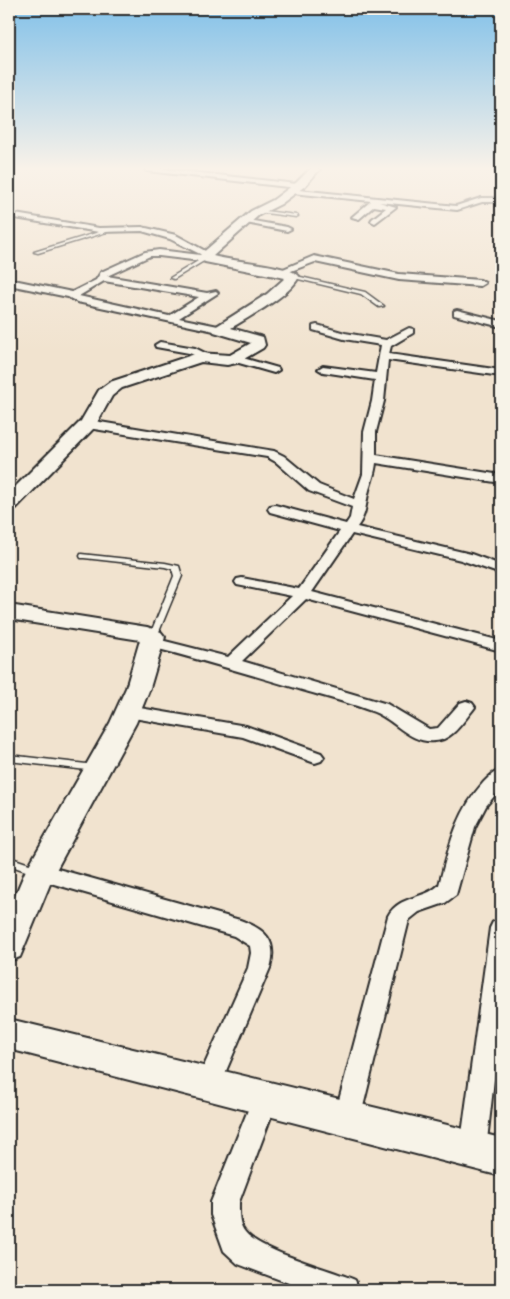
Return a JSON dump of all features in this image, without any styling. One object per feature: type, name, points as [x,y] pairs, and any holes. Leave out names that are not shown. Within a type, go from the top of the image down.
[{"type":"street","points":[[97,230],[120,230]]},
{"type":"street","points":[[139,230],[169,235],[207,257]]},
{"type":"street","points":[[207,257],[237,230]]},
{"type":"street","points":[[73,295],[97,283],[104,274],[151,253],[207,257],[286,274],[291,280],[272,297],[218,329]]},
{"type":"street","points":[[286,274],[314,259],[399,277],[480,283]]},
{"type":"street","points":[[101,278],[213,293],[170,319]]},
{"type":"street","points":[[9,282],[73,295],[77,299],[218,329],[258,340],[258,345],[236,359]]},
{"type":"street","points":[[457,313],[501,324]]},
{"type":"street","points":[[317,328],[344,336],[386,344]]},
{"type":"street","points":[[230,663],[303,594],[357,518],[363,489],[369,474],[370,432],[378,401],[382,356],[386,344],[409,331]]},
{"type":"street","points":[[160,345],[191,350],[220,360],[236,359],[274,370]]},
{"type":"street","points":[[9,504],[88,424],[105,393],[116,385],[206,356]]},
{"type":"street","points":[[382,356],[501,374]]},
{"type":"street","points":[[323,369],[380,377]]},
{"type":"street","points":[[88,424],[270,454],[280,459],[314,488],[361,506]]},
{"type":"street","points":[[369,458],[501,479]]},
{"type":"street","points":[[276,509],[350,530],[466,556],[501,570]]},
{"type":"street","points":[[242,582],[303,594],[501,646]]},
{"type":"street","points":[[9,612],[147,634],[153,640],[381,708],[396,715],[411,729],[430,735],[444,732],[466,707]]},
{"type":"street","points":[[9,948],[40,872],[128,712],[153,640]]},
{"type":"street","points":[[128,712],[246,732],[314,757]]},
{"type":"street","points":[[347,1119],[399,916],[410,906],[445,895],[449,889],[460,844],[469,818],[486,792],[501,776]]},
{"type":"street","points":[[40,872],[240,928],[259,940],[263,948],[259,968],[208,1084]]},
{"type":"street","points":[[9,1034],[487,1153],[501,928]]},
{"type":"street","points":[[266,1098],[225,1202],[225,1215],[229,1230],[234,1241],[248,1254],[346,1290]]},
{"type":"lane","points":[[36,252],[111,230]]},
{"type":"lane","points":[[172,278],[207,257]]},
{"type":"lane","points":[[286,274],[363,293],[381,306]]},
{"type":"lane","points":[[84,556],[165,565],[176,568],[178,576],[153,640]]},
{"type":"lane","points":[[9,758],[98,769]]},
{"type":"lane","points":[[9,861],[40,872]]}]
